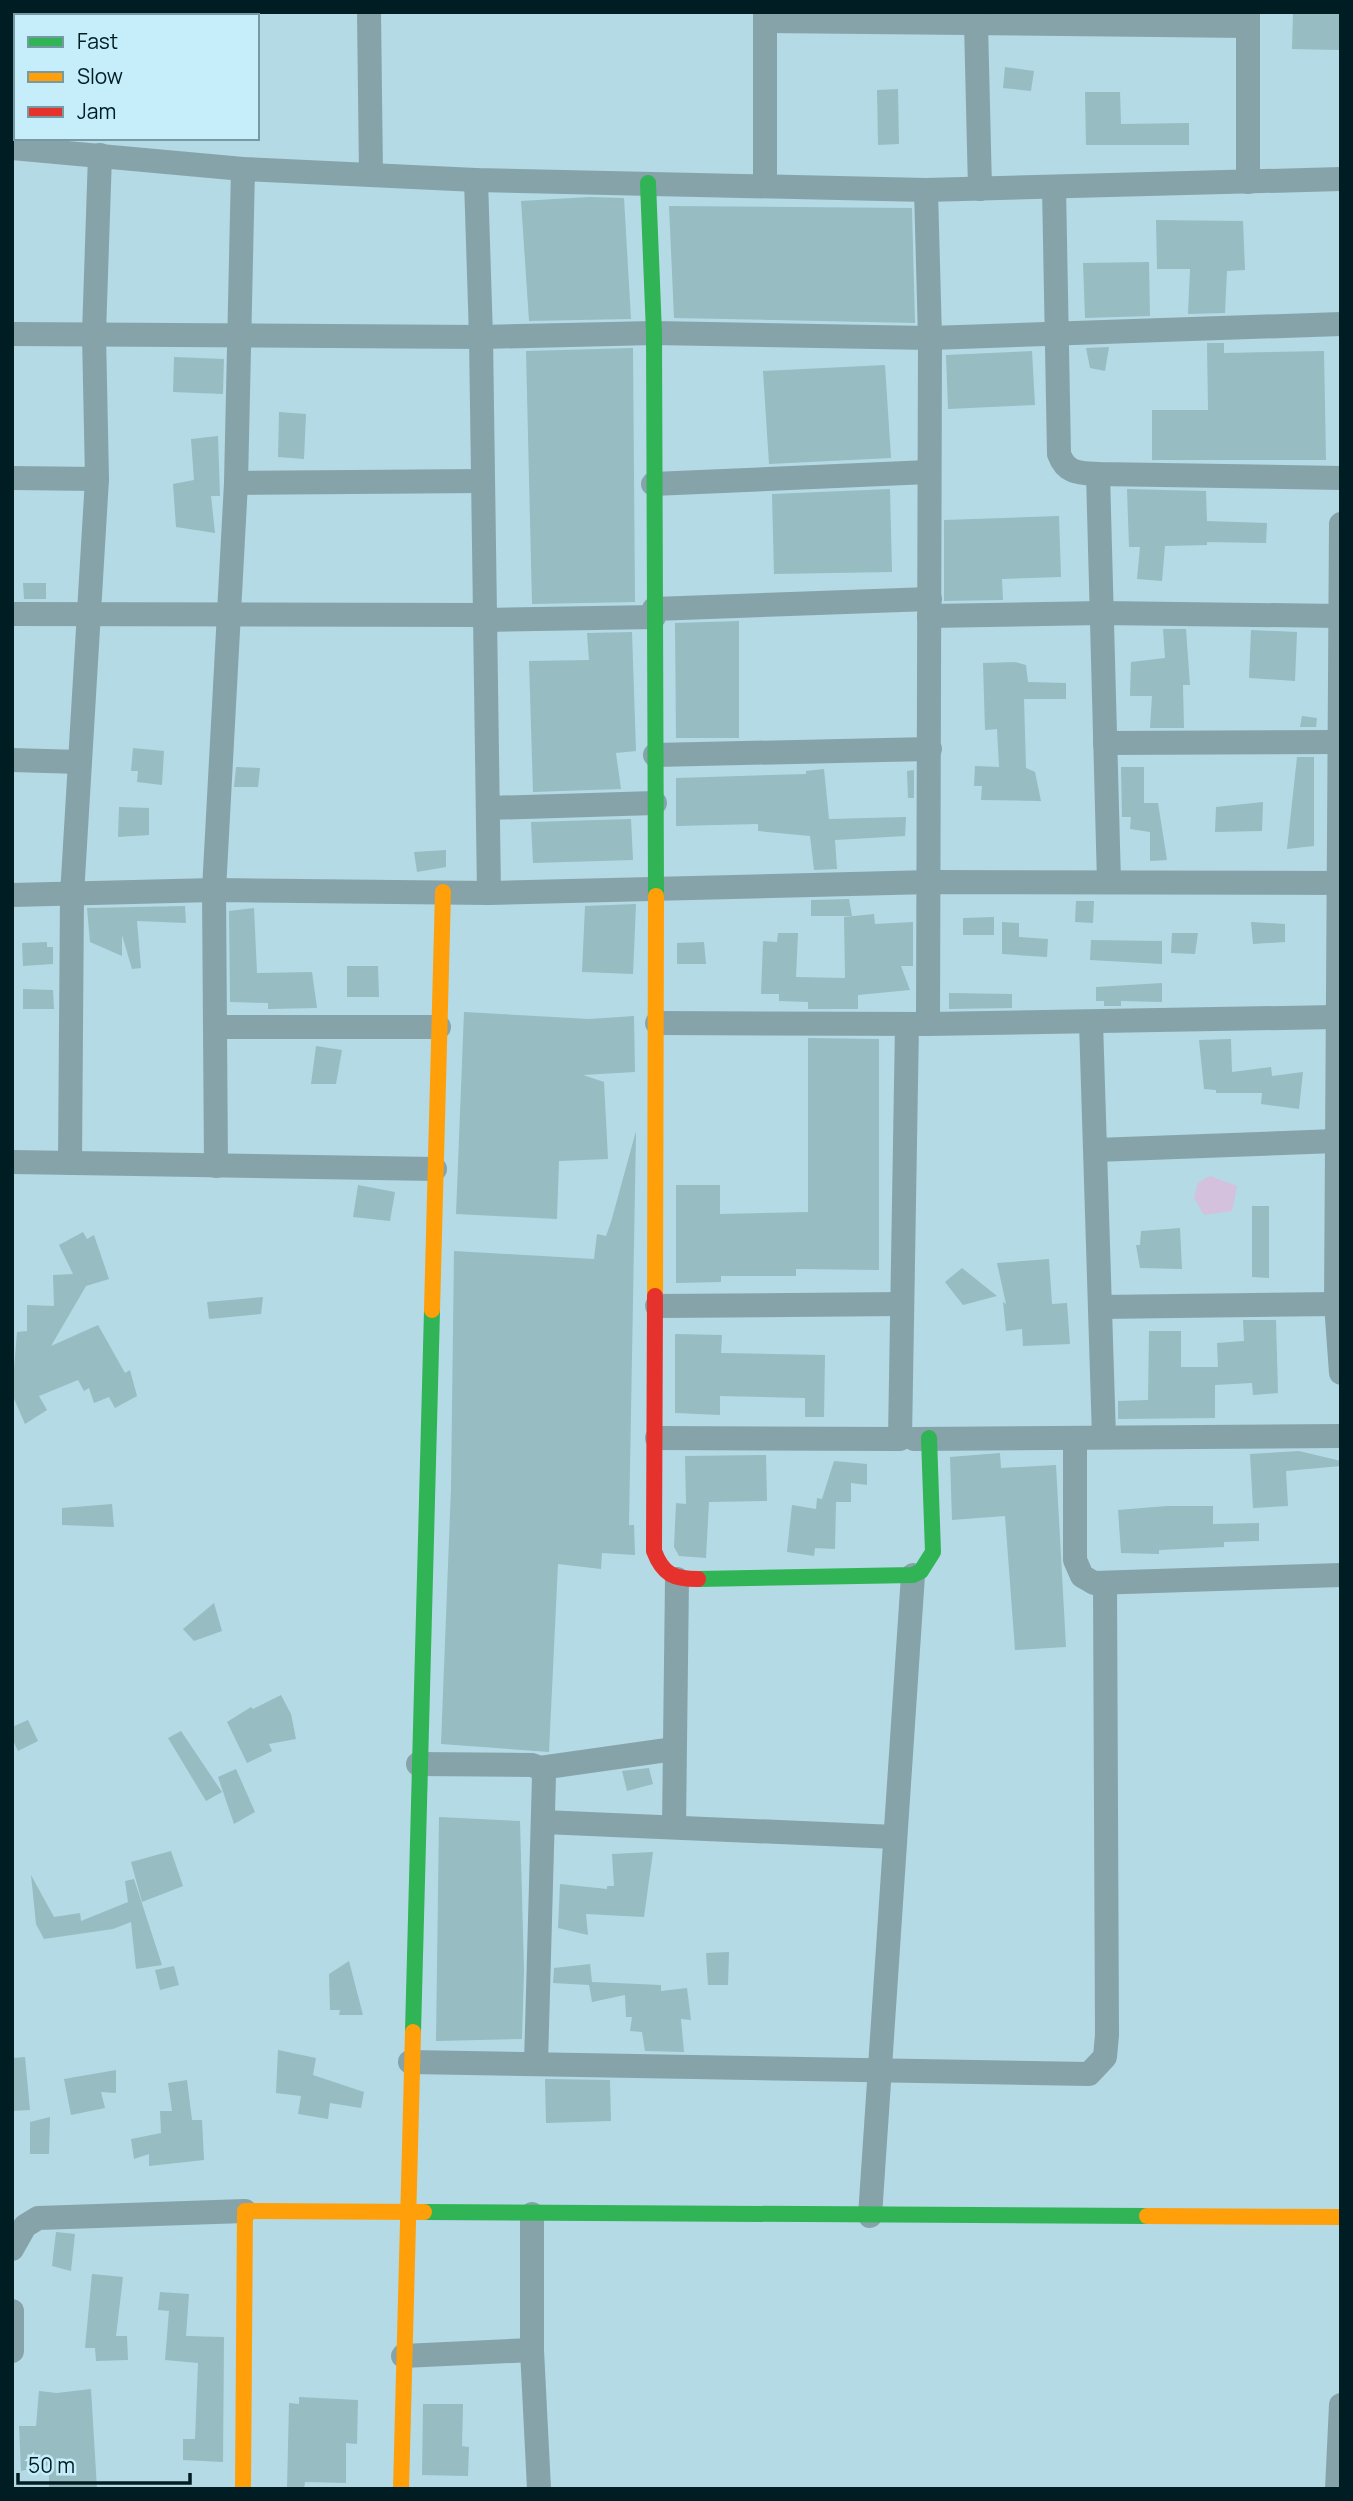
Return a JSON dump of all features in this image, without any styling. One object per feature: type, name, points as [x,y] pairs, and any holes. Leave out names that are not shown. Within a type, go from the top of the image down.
[{"type":"street","points":[[369,12],[371,175]]},
{"type":"street","points":[[765,186],[765,16],[903,17],[976,23],[1108,18],[1248,19],[1248,182]]},
{"type":"street","points":[[976,23],[980,189]]},
{"type":"street","points":[[12,148],[67,145],[100,155],[243,169],[475,180],[926,190],[1341,179]]},
{"type":"street","points":[[70,1163],[72,895],[97,479],[94,334],[100,155]]},
{"type":"street","points":[[216,1166],[214,890],[236,483],[243,169]]},
{"type":"street","points":[[475,180],[481,337],[489,893]]},
{"type":"street","points":[[648,183],[654,332],[657,1023],[657,1438],[654,1551],[659,1566],[667,1575],[677,1579],[913,1575],[921,1571],[933,1552],[929,1438]]},
{"type":"street","points":[[1054,187],[1059,454],[1068,469],[1098,474],[1341,478]]},
{"type":"street","points":[[900,1439],[902,1304],[918,1024],[931,882],[930,338],[926,190]]},
{"type":"street","points":[[12,334],[481,337],[654,332],[930,338],[1341,324]]},
{"type":"street","points":[[653,484],[929,472]]},
{"type":"street","points":[[1098,474],[1109,883]]},
{"type":"street","points":[[12,478],[97,479]]},
{"type":"street","points":[[236,483],[482,481]]},
{"type":"street","points":[[1341,524],[1336,1017],[1336,1304],[1341,1373]]},
{"type":"street","points":[[12,614],[484,618],[930,608],[1340,617]]},
{"type":"street","points":[[1105,743],[1338,741]]},
{"type":"street","points":[[655,755],[930,749]]},
{"type":"street","points":[[12,760],[79,762]]},
{"type":"street","points":[[488,808],[655,803]]},
{"type":"street","points":[[12,895],[214,890],[489,893],[931,882],[1339,884]]},
{"type":"street","points":[[401,2489],[406,2213],[443,892]]},
{"type":"street","points":[[657,1023],[918,1024],[1336,1017]]},
{"type":"street","points":[[1091,1022],[1104,1437]]},
{"type":"street","points":[[215,1027],[439,1027]]},
{"type":"street","points":[[1096,1150],[1336,1141]]},
{"type":"street","points":[[12,1162],[435,1169]]},
{"type":"street","points":[[657,1306],[902,1304]]},
{"type":"street","points":[[1100,1307],[1336,1304]]},
{"type":"street","points":[[657,1438],[1341,1436]]},
{"type":"street","points":[[1075,1438],[1075,1560],[1082,1576],[1094,1583],[1341,1575]]},
{"type":"street","points":[[870,2216],[913,1575]]},
{"type":"street","points":[[674,1827],[677,1579]]},
{"type":"street","points":[[410,2062],[1089,2074],[1105,2057],[1105,1584]]},
{"type":"street","points":[[418,1763],[532,1765],[540,1768],[674,1749]]},
{"type":"street","points":[[536,2064],[544,1776],[540,1768]]},
{"type":"street","points":[[542,1822],[895,1837]]},
{"type":"street","points":[[243,2489],[245,2211]]},
{"type":"street","points":[[12,2249],[24,2227],[38,2218],[245,2211],[1341,2217]]},
{"type":"street","points":[[532,2214],[532,2350],[539,2489]]},
{"type":"street","points":[[12,2311],[12,2351]]},
{"type":"street","points":[[403,2356],[532,2350]]},
{"type":"street","points":[[1337,2489],[1341,2405]]},
{"type":"shaded area","points":[[1210,1176],[1237,1186],[1232,1211],[1204,1215],[1194,1198],[1198,1183]]},
{"type":"building","points":[[1293,12],[1341,12],[1341,50],[1292,49]]},
{"type":"building","points":[[1005,67],[1034,71],[1031,91],[1003,88]]},
{"type":"building","points":[[898,89],[899,144],[878,145],[877,90]]},
{"type":"building","points":[[1085,92],[1120,92],[1121,124],[1189,123],[1189,145],[1086,145]]},
{"type":"building","points":[[624,198],[631,319],[529,321],[521,201]]},
{"type":"building","points":[[669,206],[912,208],[915,323],[674,318]]},
{"type":"building","points":[[1156,220],[1243,221],[1245,270],[1227,271],[1225,313],[1188,314],[1190,269],[1157,269]]},
{"type":"building","points":[[1149,262],[1150,316],[1085,318],[1083,263]]},
{"type":"building","points":[[1207,343],[1224,343],[1224,353],[1324,351],[1326,460],[1152,460],[1152,410],[1208,410]]},
{"type":"building","points":[[1109,347],[1105,371],[1090,368],[1086,348]]},
{"type":"building","points":[[633,348],[635,602],[532,604],[526,351]]},
{"type":"building","points":[[1032,351],[1035,405],[948,409],[946,355]]},
{"type":"building","points":[[174,357],[224,359],[223,394],[173,392]]},
{"type":"building","points":[[885,365],[891,458],[769,464],[763,371]]},
{"type":"building","points":[[279,412],[306,414],[304,459],[278,457]]},
{"type":"building","points":[[218,436],[220,496],[211,496],[215,533],[176,527],[173,484],[194,480],[191,439]]},
{"type":"building","points":[[890,489],[892,572],[774,574],[772,494]]},
{"type":"building","points":[[1127,489],[1206,491],[1207,521],[1267,523],[1266,543],[1207,542],[1207,545],[1165,546],[1162,581],[1137,579],[1140,547],[1129,547]]},
{"type":"building","points":[[1059,516],[1061,577],[1002,579],[1003,600],[944,601],[944,520]]},
{"type":"building","points":[[23,583],[46,583],[46,599],[24,599]]},
{"type":"building","points":[[739,621],[739,738],[676,738],[675,623]]},
{"type":"building","points":[[1163,629],[1186,629],[1190,685],[1183,685],[1184,728],[1150,728],[1152,696],[1130,696],[1131,662],[1165,658]]},
{"type":"building","points":[[1251,630],[1297,632],[1295,681],[1249,678]]},
{"type":"building","points":[[632,632],[636,751],[616,753],[621,789],[533,792],[529,661],[589,660],[587,633]]},
{"type":"building","points":[[1015,662],[1026,665],[1028,682],[1066,683],[1066,699],[1024,699],[1026,768],[1035,772],[1041,801],[981,800],[982,786],[974,786],[975,766],[999,767],[997,729],[985,730],[983,663]]},
{"type":"building","points":[[1302,716],[1317,718],[1316,727],[1300,727]]},
{"type":"building","points":[[133,748],[164,751],[162,785],[137,782],[138,771],[131,771]]},
{"type":"building","points":[[1297,757],[1314,757],[1314,846],[1287,849]]},
{"type":"building","points":[[236,767],[260,768],[258,787],[234,787]]},
{"type":"building","points":[[1121,767],[1144,767],[1144,803],[1158,803],[1167,860],[1150,861],[1150,832],[1130,829],[1131,817],[1122,817]]},
{"type":"building","points":[[824,769],[829,819],[906,817],[905,836],[835,840],[837,869],[814,870],[810,836],[758,831],[758,824],[676,826],[676,778],[806,774],[806,771]]},
{"type":"building","points":[[914,770],[914,798],[908,798],[907,771]]},
{"type":"building","points":[[1263,802],[1262,831],[1215,832],[1216,807]]},
{"type":"building","points":[[119,807],[149,808],[149,835],[118,837]]},
{"type":"building","points":[[631,819],[633,860],[533,863],[531,822]]},
{"type":"building","points":[[446,850],[446,867],[417,872],[414,852]]},
{"type":"building","points":[[849,899],[852,916],[811,916],[811,900]]},
{"type":"building","points":[[1076,901],[1094,901],[1093,923],[1075,922]]},
{"type":"building","points":[[636,904],[633,974],[582,972],[585,906]]},
{"type":"building","points":[[185,906],[186,923],[137,921],[141,968],[132,969],[122,935],[122,956],[90,942],[87,908]]},
{"type":"building","points":[[254,908],[257,973],[312,972],[317,1008],[268,1009],[268,1003],[230,1002],[229,911]]},
{"type":"building","points":[[874,914],[875,924],[913,922],[913,966],[901,966],[910,990],[858,995],[858,1009],[808,1009],[808,1002],[779,1001],[779,994],[761,994],[763,941],[777,942],[778,933],[798,933],[796,977],[845,978],[844,917]]},
{"type":"building","points":[[994,917],[994,935],[963,935],[963,918]]},
{"type":"building","points":[[1002,922],[1019,923],[1019,937],[1048,939],[1047,957],[1002,954]]},
{"type":"building","points":[[1251,922],[1285,924],[1285,942],[1253,944]]},
{"type":"building","points":[[1172,933],[1198,933],[1195,954],[1171,953]]},
{"type":"building","points":[[1091,940],[1162,941],[1162,964],[1090,960]]},
{"type":"building","points":[[47,942],[47,947],[53,947],[53,964],[23,966],[22,943]]},
{"type":"building","points":[[704,942],[706,964],[677,964],[677,943]]},
{"type":"building","points":[[347,966],[378,966],[379,997],[347,997]]},
{"type":"building","points":[[1162,983],[1162,1002],[1121,1001],[1121,1006],[1104,1006],[1104,1001],[1096,1001],[1096,987]]},
{"type":"building","points":[[23,989],[53,990],[54,1009],[23,1009]]},
{"type":"building","points":[[949,993],[1012,994],[1012,1008],[949,1009]]},
{"type":"building","points":[[464,1012],[589,1019],[634,1016],[635,1072],[583,1075],[604,1082],[608,1159],[559,1161],[557,1219],[456,1214]]},
{"type":"building","points":[[808,1038],[879,1039],[879,1270],[796,1269],[796,1276],[721,1276],[721,1282],[676,1283],[676,1185],[720,1185],[720,1214],[808,1212]]},
{"type":"building","points":[[1231,1039],[1232,1072],[1271,1067],[1272,1076],[1303,1072],[1299,1109],[1261,1104],[1262,1093],[1216,1093],[1216,1090],[1204,1089],[1199,1040]]},
{"type":"building","points":[[316,1046],[342,1050],[336,1084],[311,1084]]},
{"type":"building","points":[[636,1131],[629,1525],[634,1525],[635,1555],[602,1553],[601,1569],[558,1564],[549,1752],[441,1744],[451,1488],[454,1251],[594,1259],[597,1234],[606,1236]]},
{"type":"building","points":[[358,1185],[395,1192],[390,1221],[353,1217]]},
{"type":"building","points":[[1252,1206],[1269,1206],[1269,1278],[1252,1277]]},
{"type":"building","points":[[1180,1228],[1182,1269],[1140,1268],[1136,1245],[1140,1245],[1141,1231]]},
{"type":"building","points":[[83,1232],[87,1239],[94,1235],[109,1279],[86,1286],[51,1346],[98,1325],[125,1373],[130,1370],[137,1396],[115,1408],[109,1397],[94,1403],[89,1388],[84,1391],[78,1380],[39,1396],[47,1410],[25,1424],[12,1394],[17,1332],[27,1331],[27,1305],[54,1306],[53,1275],[73,1274],[59,1245]]},
{"type":"building","points":[[1049,1259],[1052,1304],[1067,1303],[1070,1344],[1023,1346],[1022,1329],[1006,1331],[1003,1302],[1006,1304],[997,1263]]},
{"type":"building","points":[[962,1268],[997,1296],[963,1305],[945,1282]]},
{"type":"building","points":[[263,1297],[261,1314],[209,1319],[207,1302]]},
{"type":"building","points":[[1243,1320],[1276,1320],[1278,1393],[1253,1395],[1252,1383],[1215,1385],[1215,1418],[1118,1419],[1118,1401],[1148,1400],[1149,1331],[1181,1331],[1181,1367],[1218,1367],[1217,1343],[1244,1341]]},
{"type":"building","points":[[675,1334],[722,1335],[721,1353],[825,1355],[824,1417],[805,1417],[805,1398],[720,1396],[720,1415],[675,1413]]},
{"type":"building","points":[[1299,1451],[1341,1461],[1341,1466],[1286,1471],[1288,1506],[1253,1508],[1250,1454]]},
{"type":"building","points":[[1000,1453],[1001,1468],[1056,1465],[1066,1647],[1015,1650],[1005,1516],[952,1520],[950,1457]]},
{"type":"building","points":[[766,1455],[767,1501],[709,1502],[706,1558],[679,1556],[674,1547],[676,1503],[686,1504],[685,1456]]},
{"type":"building","points":[[834,1461],[867,1464],[867,1485],[851,1483],[851,1502],[836,1502],[835,1549],[815,1548],[814,1556],[787,1552],[792,1505],[816,1509],[817,1498],[822,1499]]},
{"type":"building","points":[[112,1504],[114,1527],[62,1525],[62,1508]]},
{"type":"building","points":[[1213,1506],[1213,1524],[1259,1523],[1259,1541],[1224,1542],[1224,1547],[1159,1550],[1159,1554],[1121,1553],[1118,1510]]},
{"type":"building","points":[[214,1603],[222,1631],[194,1641],[183,1629]]},
{"type":"building","points":[[281,1695],[291,1714],[296,1739],[269,1744],[272,1751],[247,1763],[227,1722],[251,1707],[253,1709]]},
{"type":"building","points":[[28,1720],[38,1741],[18,1751],[12,1738],[12,1727]]},
{"type":"building","points":[[181,1731],[222,1792],[206,1801],[168,1738]]},
{"type":"building","points":[[649,1768],[653,1784],[627,1791],[622,1771]]},
{"type":"building","points":[[236,1769],[255,1812],[234,1824],[218,1777]]},
{"type":"building","points":[[439,1817],[520,1821],[524,1971],[522,2039],[436,2041]]},
{"type":"building","points":[[171,1851],[183,1886],[142,1902],[131,1862]]},
{"type":"building","points":[[653,1852],[644,1917],[586,1914],[588,1935],[558,1928],[560,1884],[607,1889],[607,1886],[614,1886],[612,1854]]},
{"type":"building","points":[[31,1875],[54,1917],[80,1913],[81,1921],[128,1902],[125,1881],[134,1879],[162,1965],[136,1969],[131,1922],[113,1929],[44,1939],[36,1924]]},
{"type":"building","points":[[729,1952],[728,1985],[708,1985],[706,1953]]},
{"type":"building","points":[[349,1961],[363,2015],[339,2015],[340,2010],[330,2010],[329,1974]]},
{"type":"building","points":[[590,1964],[592,1982],[661,1985],[661,1991],[687,1988],[691,2020],[681,2019],[684,2052],[645,2051],[642,2032],[630,2031],[632,2017],[626,2017],[625,1995],[592,2002],[589,1985],[553,1983],[554,1968]]},
{"type":"building","points":[[174,1966],[179,1985],[160,1990],[155,1970]]},
{"type":"building","points":[[278,2050],[316,2058],[313,2075],[364,2092],[361,2108],[330,2103],[328,2119],[298,2114],[301,2096],[276,2093]]},
{"type":"building","points":[[25,2057],[30,2110],[12,2111],[12,2058]]},
{"type":"building","points":[[116,2070],[116,2093],[101,2092],[105,2108],[71,2115],[64,2079]]},
{"type":"building","points":[[545,2079],[610,2080],[611,2121],[546,2123]]},
{"type":"building","points":[[187,2080],[192,2120],[202,2120],[204,2160],[149,2166],[149,2154],[134,2159],[131,2139],[161,2133],[160,2111],[172,2111],[168,2083]]},
{"type":"building","points":[[50,2117],[49,2154],[30,2154],[30,2122]]},
{"type":"building","points":[[56,2232],[75,2234],[71,2271],[52,2266]]},
{"type":"building","points":[[92,2274],[123,2277],[116,2336],[127,2336],[128,2360],[96,2361],[95,2348],[85,2348]]},
{"type":"building","points":[[160,2292],[189,2294],[186,2336],[224,2337],[223,2462],[183,2460],[183,2439],[195,2439],[198,2363],[165,2360],[169,2311],[158,2310]]},
{"type":"building","points":[[91,2389],[97,2489],[49,2489],[49,2465],[21,2471],[19,2426],[36,2426],[39,2391],[57,2393]]},
{"type":"building","points":[[299,2397],[358,2400],[357,2444],[346,2443],[346,2483],[305,2482],[304,2489],[287,2489],[289,2403],[299,2404]]},
{"type":"building","points":[[423,2404],[463,2404],[462,2446],[469,2447],[468,2476],[422,2475]]},
{"type":"traffic: fast","points":[[648,183],[654,333],[656,896]]},
{"type":"traffic: fast","points":[[413,2032],[432,1310]]},
{"type":"traffic: fast","points":[[698,1579],[913,1575],[921,1571],[933,1552],[929,1438]]},
{"type":"traffic: fast","points":[[424,2212],[1147,2216]]},
{"type":"traffic: slow","points":[[432,1310],[443,892]]},
{"type":"traffic: slow","points":[[655,1296],[656,896]]},
{"type":"traffic: slow","points":[[401,2489],[413,2032]]},
{"type":"traffic: slow","points":[[243,2489],[245,2211],[424,2212]]},
{"type":"traffic: slow","points":[[1147,2216],[1341,2217]]},
{"type":"traffic: jam","points":[[655,1296],[654,1551],[661,1566],[670,1574],[698,1579]]}]
